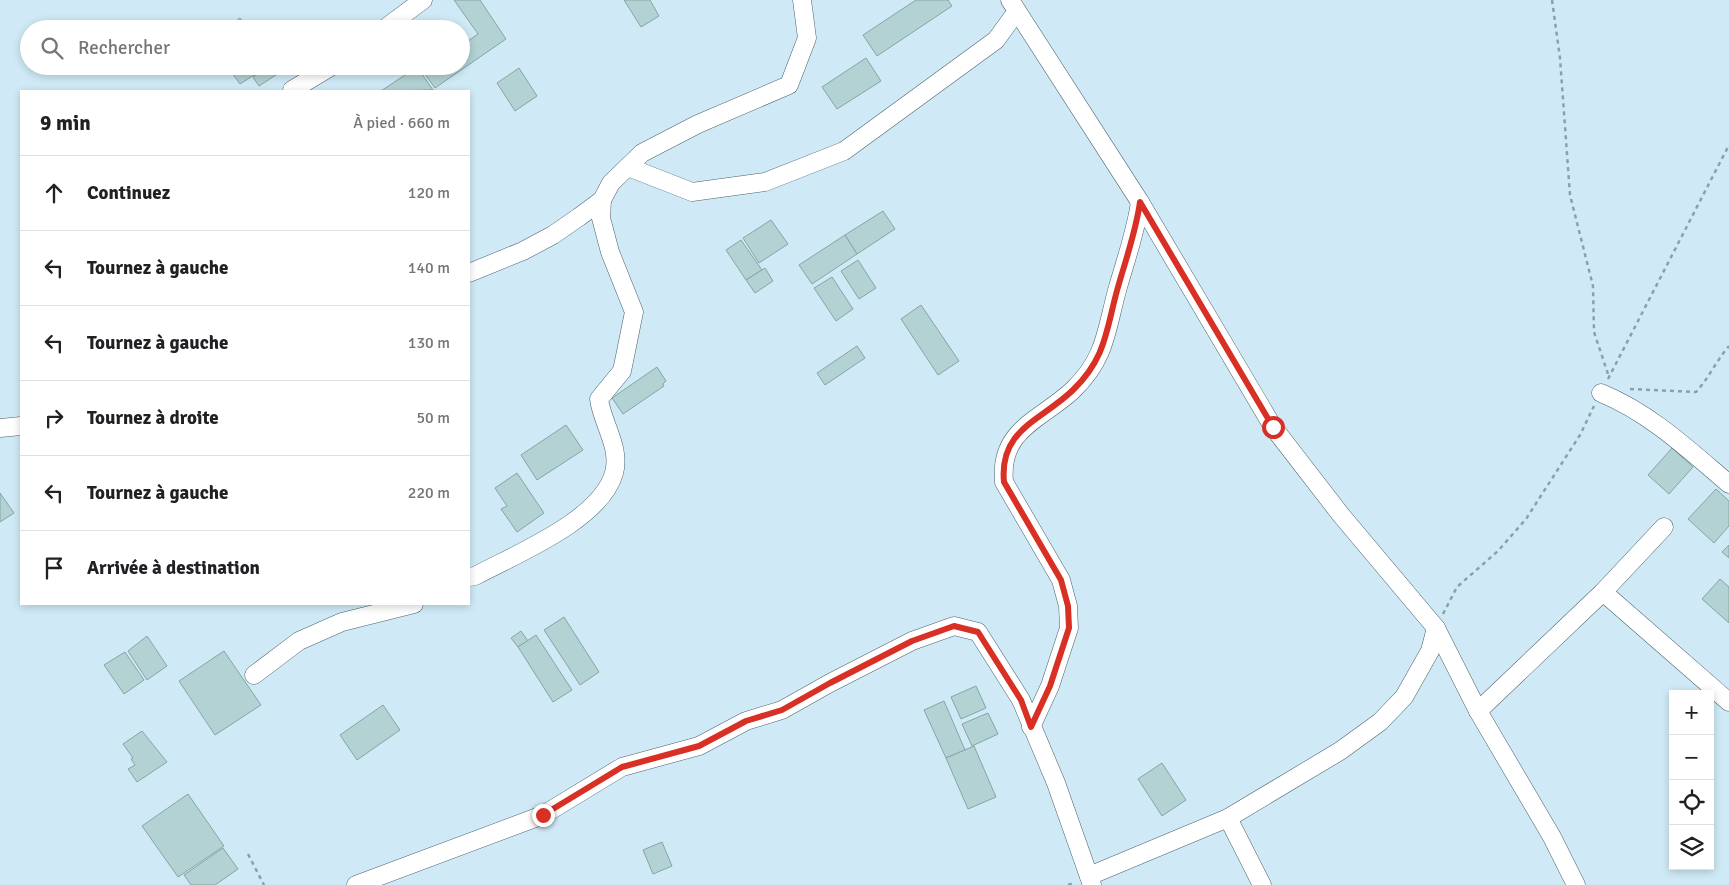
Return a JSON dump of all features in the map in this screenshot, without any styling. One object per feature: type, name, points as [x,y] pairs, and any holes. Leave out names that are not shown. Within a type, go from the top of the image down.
[{"type":"street","points":[[396,20],[423,0]]},
{"type":"street","points":[[470,577],[475,576],[560,530],[597,504],[614,472],[613,442],[601,415],[598,399],[622,371],[634,312],[610,252],[601,218],[602,200],[611,183],[642,153],[698,124],[789,85],[806,38],[802,0]]},
{"type":"street","points":[[628,167],[692,192],[766,182],[844,151],[996,40],[1014,6],[1140,202],[1273,427],[1341,515],[1436,628],[1478,711],[1552,837],[1576,885]]},
{"type":"street","points":[[292,90],[317,75]]},
{"type":"street","points":[[470,273],[523,251],[553,235],[602,200]]},
{"type":"street","points":[[1031,727],[1050,686],[1069,628],[1068,606],[1061,580],[1004,482],[1002,467],[1006,452],[1018,432],[1073,391],[1098,360],[1106,341],[1117,290],[1137,225],[1140,202]]},
{"type":"street","points":[[1605,385],[1626,403],[1680,442],[1729,484]]},
{"type":"street","points":[[0,428],[20,426]]},
{"type":"street","points":[[1478,711],[1604,592],[1664,527]]},
{"type":"street","points":[[1604,592],[1729,702]]},
{"type":"street","points":[[254,675],[299,641],[342,622],[410,605]]},
{"type":"street","points":[[356,885],[543,815],[622,767],[699,746],[746,721],[782,710],[912,641],[954,626],[978,632],[1021,700],[1056,784],[1078,849],[1091,880],[1228,818],[1340,751],[1380,722],[1404,697],[1430,651],[1436,628]]},
{"type":"street","points":[[1228,818],[1262,885]]},
{"type":"path","points":[[1552,0],[1560,58],[1570,195],[1593,286],[1594,332],[1605,385]]},
{"type":"path","points":[[1436,628],[1457,587],[1498,551],[1526,518],[1580,435],[1729,144]]},
{"type":"path","points":[[1626,389],[1696,392],[1708,379],[1719,357],[1729,346]]},
{"type":"path","points":[[248,854],[264,885]]},
{"type":"building","points":[[454,0],[480,0],[506,39],[470,64],[470,40],[478,34],[470,20]]},
{"type":"building","points":[[624,0],[650,0],[659,16],[641,27]]},
{"type":"building","points":[[916,0],[948,0],[952,6],[877,56],[863,35]]},
{"type":"building","points":[[866,58],[881,81],[837,109],[822,87]]},
{"type":"building","points":[[519,68],[537,96],[515,111],[497,83]]},
{"type":"building","points":[[234,75],[254,75],[240,84]]},
{"type":"building","points":[[256,75],[276,75],[259,86],[253,77]]},
{"type":"building","points":[[405,75],[423,75],[433,90],[382,90]]},
{"type":"building","points":[[426,75],[454,75],[435,88]]},
{"type":"building","points":[[883,211],[895,229],[857,254],[845,235]]},
{"type":"building","points":[[771,220],[788,244],[759,263],[743,238]]},
{"type":"building","points":[[845,235],[857,254],[812,284],[799,265]]},
{"type":"building","points":[[741,240],[762,270],[746,280],[726,250]]},
{"type":"building","points":[[858,260],[876,288],[859,299],[841,271]]},
{"type":"building","points":[[765,268],[773,281],[755,293],[746,280]]},
{"type":"building","points":[[832,277],[853,309],[836,321],[814,288]]},
{"type":"building","points":[[921,305],[959,361],[938,375],[901,319]]},
{"type":"building","points":[[857,346],[865,358],[825,385],[817,373]]},
{"type":"building","points":[[657,367],[666,381],[663,384],[664,386],[623,414],[612,398]]},
{"type":"building","points":[[566,425],[583,450],[537,480],[521,455]]},
{"type":"building","points":[[1672,448],[1693,467],[1669,494],[1648,475]]},
{"type":"building","points":[[517,473],[544,513],[517,532],[501,509],[507,506],[495,488]]},
{"type":"building","points":[[1716,489],[1729,501],[1729,526],[1714,543],[1688,519]]},
{"type":"building","points":[[0,493],[14,513],[0,522]]},
{"type":"building","points":[[1729,545],[1729,558],[1722,552]]},
{"type":"building","points":[[1720,579],[1729,587],[1729,623],[1702,599]]},
{"type":"building","points":[[564,617],[599,672],[580,685],[544,630]]},
{"type":"building","points":[[521,631],[528,641],[518,647],[511,638]]},
{"type":"building","points":[[536,635],[572,690],[553,702],[518,647]]},
{"type":"building","points":[[147,636],[167,666],[147,680],[128,651]]},
{"type":"building","points":[[224,651],[261,705],[215,735],[179,681]]},
{"type":"building","points":[[125,652],[144,680],[124,694],[104,665]]},
{"type":"building","points":[[976,686],[986,708],[961,719],[951,697]]},
{"type":"building","points":[[944,701],[965,750],[946,758],[924,710]]},
{"type":"building","points":[[383,705],[400,730],[357,760],[340,735]]},
{"type":"building","points":[[988,713],[998,734],[972,746],[962,724]]},
{"type":"building","points":[[142,731],[167,762],[137,782],[128,769],[135,765],[131,759],[133,758],[123,744]]},
{"type":"building","points":[[974,746],[996,797],[968,809],[946,758]]},
{"type":"building","points":[[1162,763],[1186,800],[1162,816],[1138,779]]},
{"type":"building","points":[[188,794],[224,846],[178,877],[142,826]]},
{"type":"building","points":[[662,842],[672,866],[653,874],[643,850]]},
{"type":"building","points":[[223,848],[238,869],[215,885],[191,885],[184,875]]},
{"type":"route","points":[[543,815],[622,767],[699,746],[746,721],[782,710],[912,641],[954,626],[978,632],[1021,700],[1031,727],[1050,686],[1069,628],[1068,606],[1061,580],[1038,544],[1004,482],[1002,467],[1006,452],[1018,432],[1073,391],[1098,360],[1106,341],[1117,290],[1137,225],[1140,202],[1273,427]]}]
